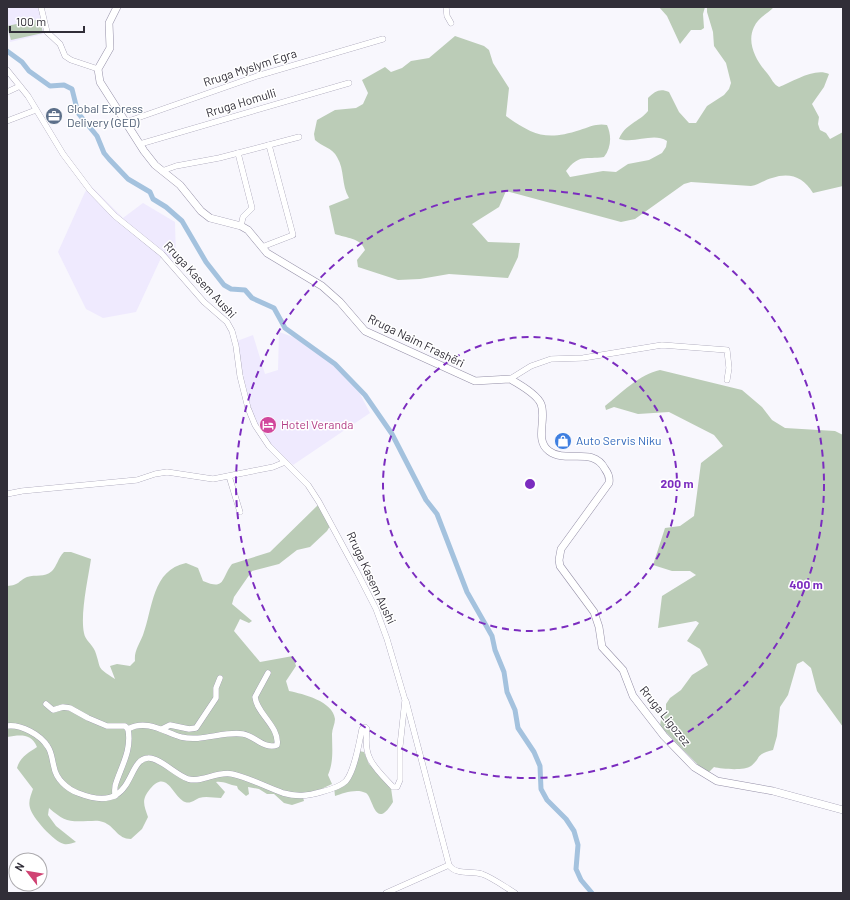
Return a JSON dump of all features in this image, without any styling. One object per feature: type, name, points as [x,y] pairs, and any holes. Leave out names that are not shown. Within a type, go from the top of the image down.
[{"type":"street","points":[[41,7],[47,32],[60,44],[65,56],[71,60],[98,69],[110,48],[109,23],[117,7]]},
{"type":"street","points":[[446,7],[447,16],[451,23]]},
{"type":"street","name":"Rruga Myslym Egra","points":[[126,122],[258,76],[383,39]]},
{"type":"street","name":"Rruga Naim Frashëri","points":[[98,69],[100,82],[150,158],[162,171],[177,181],[205,214],[241,226],[252,233],[262,247],[277,259],[322,286],[340,302],[365,331],[475,381],[510,379],[531,366],[551,360],[583,358],[662,345],[727,350],[729,368],[727,380]]},
{"type":"street","name":"Rruga Kasem Aushi","points":[[7,70],[20,86],[63,154],[90,190],[115,216],[162,254],[204,302],[227,322],[232,331],[240,376],[252,420],[269,446],[308,485],[319,502],[376,609],[387,639],[405,700],[400,746],[400,780],[398,787],[393,786],[372,762],[366,751],[365,740],[367,729],[365,727],[362,729],[354,763],[345,782],[336,787],[307,796],[295,796],[233,774],[222,773],[198,780],[188,779],[153,759],[148,758],[142,759],[136,765],[124,789],[115,796]]},
{"type":"street","name":"Rruga Homulli","points":[[140,144],[349,83]]},
{"type":"street","points":[[7,92],[20,86]]},
{"type":"street","points":[[7,121],[36,110]]},
{"type":"street","points":[[162,171],[176,166],[238,153],[299,137]]},
{"type":"street","points":[[262,247],[293,235],[269,145]]},
{"type":"street","points":[[238,153],[252,208],[243,217],[241,226]]},
{"type":"street","name":"Rruga Ligozez","points":[[510,379],[538,399],[541,404],[543,444],[549,451],[561,455],[594,458],[602,463],[609,477],[607,487],[561,549],[559,560],[563,572],[594,612],[599,627],[602,647],[624,670],[633,696],[664,736],[694,768],[706,776],[718,781],[773,791],[843,810]]},
{"type":"street","points":[[7,494],[22,491],[137,480],[167,472],[213,479],[273,467],[285,462]]},
{"type":"street","points":[[229,476],[240,512]]},
{"type":"street","points":[[128,729],[136,726],[150,725],[180,736],[198,738],[242,734],[267,746],[277,745],[277,738],[255,700],[256,694],[268,673]]},
{"type":"street","points":[[162,729],[170,725],[189,729],[196,728],[216,698],[216,688],[220,678]]},
{"type":"street","points":[[405,700],[451,869],[482,874],[516,893]]},
{"type":"street","points":[[46,704],[53,710],[63,707],[70,708],[94,721],[111,726],[125,726],[128,729]]},
{"type":"street","points":[[7,726],[14,725],[23,728],[44,742],[52,754],[54,769],[59,779],[66,786],[76,792],[97,798],[115,796],[115,784],[121,774],[127,755],[129,737],[128,729]]},
{"type":"street","points":[[386,893],[449,865]]},
{"type":"shaded area","points":[[14,7],[38,7],[44,34],[10,42],[7,25],[7,9]]},
{"type":"shaded area","points":[[91,186],[123,218],[143,203],[175,222],[176,259],[161,258],[136,312],[103,318],[86,309],[58,252],[85,192]]},
{"type":"shaded area","points":[[279,332],[299,339],[334,366],[359,392],[370,413],[293,465],[276,450],[262,433],[251,409],[237,341],[253,335],[265,374],[278,370]]},
{"type":"green space","points":[[659,7],[705,7],[703,14],[704,28],[701,30],[691,30],[680,44],[667,16]]},
{"type":"green space","points":[[707,7],[774,7],[756,24],[751,39],[756,58],[777,86],[779,87],[817,72],[829,74],[824,87],[812,104],[819,117],[818,124],[820,130],[826,133],[830,139],[843,132],[843,186],[813,193],[805,183],[796,177],[790,176],[779,176],[751,186],[691,182],[684,184],[635,219],[621,222],[506,191],[499,207],[472,224],[488,242],[520,243],[518,257],[508,278],[449,274],[420,279],[398,280],[358,267],[357,260],[365,250],[363,246],[353,239],[335,234],[329,206],[349,198],[337,157],[333,151],[315,140],[314,134],[317,120],[335,110],[356,108],[363,104],[368,93],[362,80],[385,67],[391,72],[402,68],[411,61],[429,58],[455,36],[484,46],[489,50],[493,63],[509,88],[506,116],[532,132],[549,135],[568,133],[596,125],[607,125],[610,133],[610,142],[604,157],[579,159],[566,171],[570,177],[603,171],[616,172],[628,164],[649,160],[662,153],[666,147],[667,141],[662,139],[619,139],[628,126],[648,111],[648,98],[653,94],[660,90],[669,92],[679,112],[689,123],[696,123],[707,106],[724,95],[729,89],[731,83],[726,63],[714,46],[713,32]]},
{"type":"green space","points":[[40,19],[43,33],[11,40],[7,26]]},
{"type":"green space","points":[[660,370],[742,390],[762,407],[772,420],[785,428],[835,431],[843,435],[843,727],[817,691],[811,668],[803,661],[797,664],[788,695],[780,707],[777,736],[773,750],[761,755],[748,768],[727,769],[714,767],[707,774],[660,726],[661,719],[666,711],[666,704],[670,698],[681,690],[692,675],[708,665],[700,649],[687,641],[699,623],[696,621],[658,628],[662,596],[696,575],[690,571],[672,571],[653,565],[665,528],[680,526],[694,516],[701,463],[723,446],[714,435],[669,412],[638,414],[614,407],[606,410],[605,406],[631,385],[645,375]]},
{"type":"green space","points":[[318,505],[330,526],[327,531],[310,547],[297,550],[279,564],[252,571],[234,597],[232,604],[252,621],[249,623],[240,619],[234,631],[260,662],[293,656],[296,666],[286,681],[289,691],[316,699],[329,707],[333,713],[335,723],[332,732],[332,760],[328,775],[332,784],[315,792],[302,794],[304,801],[292,805],[284,803],[274,794],[267,794],[259,789],[248,787],[249,794],[246,796],[238,789],[237,786],[219,782],[216,782],[225,792],[221,798],[202,797],[191,802],[185,802],[169,786],[161,781],[156,783],[145,796],[144,803],[148,817],[142,829],[131,839],[122,837],[103,822],[67,820],[49,808],[48,815],[56,826],[76,842],[66,844],[55,839],[44,829],[32,812],[29,803],[33,789],[17,768],[22,758],[37,747],[35,742],[25,736],[7,737],[7,586],[17,584],[27,577],[49,573],[54,569],[64,552],[71,552],[91,559],[83,616],[84,633],[95,651],[100,667],[104,672],[115,679],[110,666],[117,664],[130,666],[135,661],[136,651],[143,635],[152,602],[160,582],[166,573],[175,567],[186,563],[198,568],[203,581],[210,584],[219,584],[222,582],[232,564],[270,552]]},
{"type":"green space","points":[[359,751],[364,752],[369,764],[391,788],[393,802],[382,814],[375,810],[366,793],[358,791],[335,796],[334,787],[347,782]]},
{"type":"waterway","points":[[7,51],[22,62],[29,71],[50,86],[64,85],[72,89],[78,113],[97,136],[104,153],[128,179],[150,192],[153,199],[166,207],[182,221],[206,262],[224,285],[231,289],[245,290],[252,298],[274,308],[285,328],[335,364],[365,395],[392,434],[426,500],[437,514],[467,592],[492,636],[495,650],[504,672],[507,692],[515,710],[518,728],[534,752],[540,766],[541,789],[547,800],[566,819],[574,831],[578,845],[576,869],[581,880],[592,893]]},
{"type":"place","name":"Global Express Delivery (GED)","points":[[54,116]]},
{"type":"place","name":"Hotel Veranda","points":[[268,425]]},
{"type":"place","name":"Auto Servis Niku","points":[[563,441]]}]
